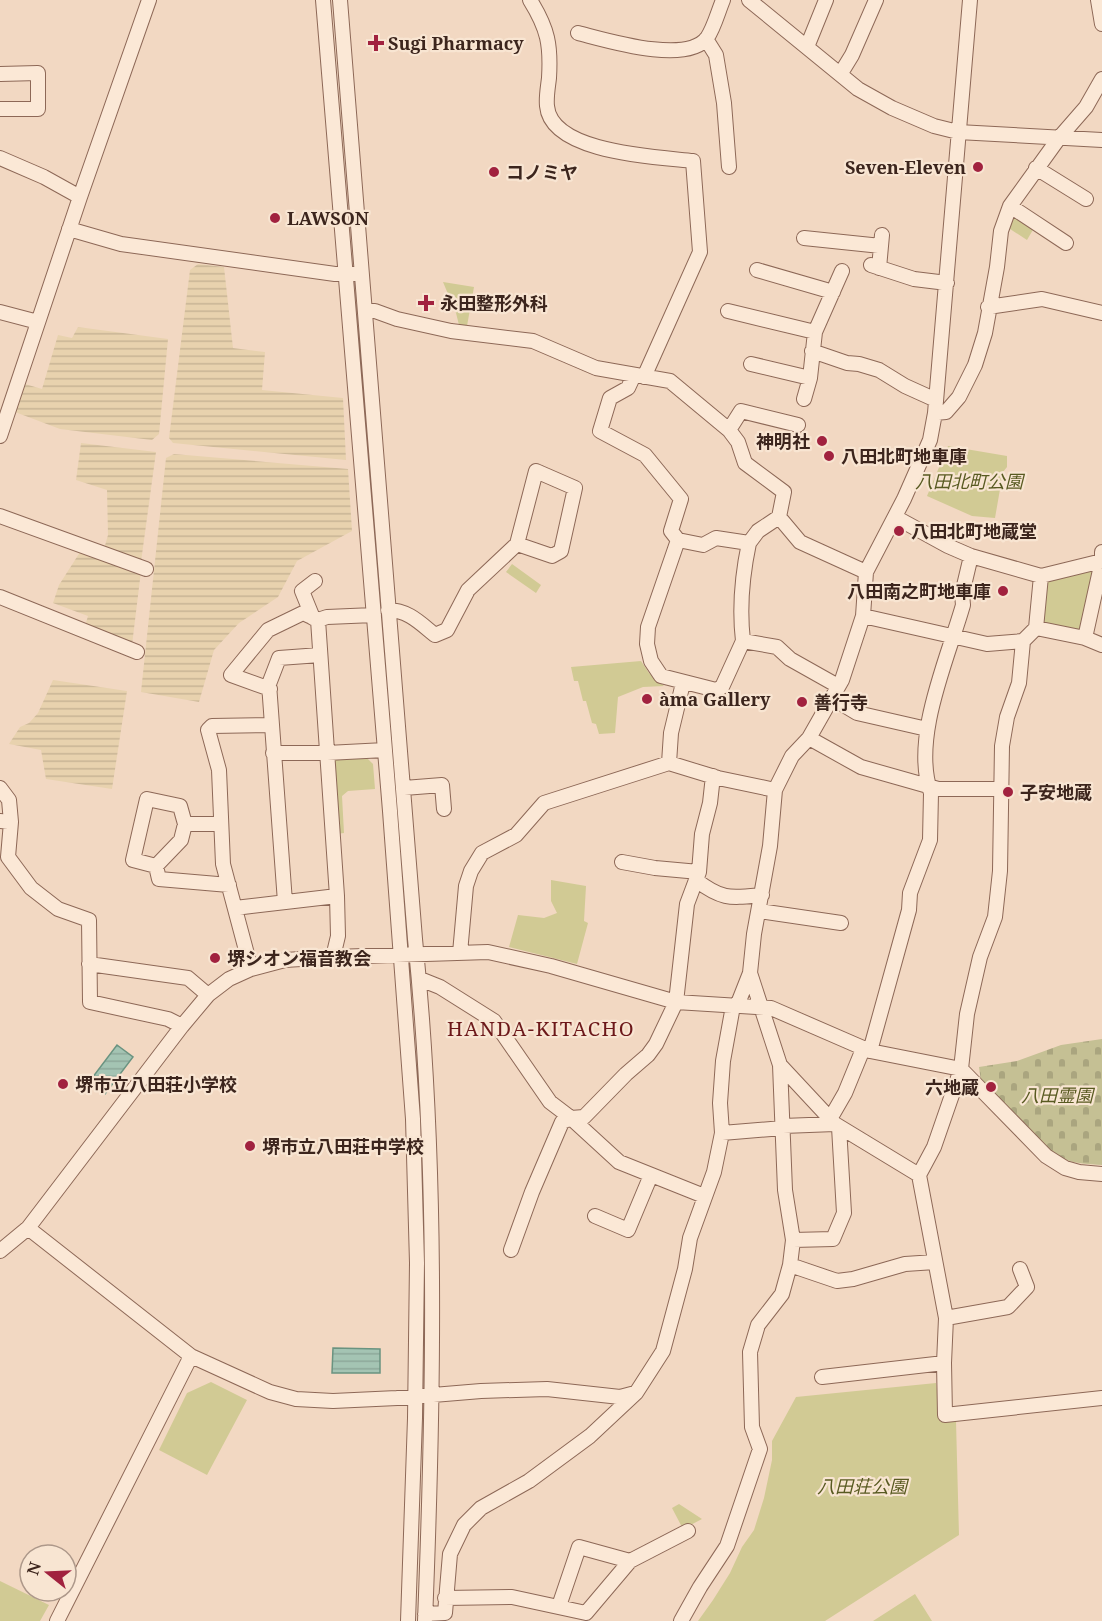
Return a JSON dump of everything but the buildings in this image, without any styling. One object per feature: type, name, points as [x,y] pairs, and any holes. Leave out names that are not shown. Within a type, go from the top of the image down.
[{"type":"street","points":[[0,436],[148,0]]},
{"type":"street","points":[[323,0],[413,1119],[417,1263],[408,1621]]},
{"type":"street","points":[[340,0],[416,954],[420,979],[432,1190],[432,1395],[425,1617],[445,1613],[450,1554],[464,1525],[481,1508],[529,1481],[590,1436],[636,1393],[663,1351],[685,1269],[690,1238],[714,1172],[722,1133],[720,1102],[723,1061],[735,1006],[750,973],[770,846],[775,790],[792,756],[809,738],[835,692],[863,616],[866,572],[895,517],[930,440],[936,407],[970,0]]},
{"type":"street","points":[[530,0],[543,21],[550,52],[547,104],[549,117],[556,127],[570,136],[614,152],[693,161],[700,252],[639,376],[628,388],[610,398],[600,431],[645,455],[681,499],[671,531],[678,540],[703,545],[716,538],[748,543]]},
{"type":"street","points":[[578,33],[634,47],[686,51],[706,39],[723,0]]},
{"type":"street","points":[[749,0],[858,89],[892,108],[934,126],[958,132],[1102,140]]},
{"type":"street","points":[[807,47],[826,0]]},
{"type":"street","points":[[841,73],[852,55],[876,0]]},
{"type":"street","points":[[1098,0],[1102,24]]},
{"type":"street","points":[[706,39],[716,55],[724,103],[729,167]]},
{"type":"street","points":[[0,74],[38,73],[38,109],[0,109]]},
{"type":"street","points":[[812,351],[847,363],[860,364],[879,370],[946,412],[954,403],[975,365],[985,333],[1001,231],[1010,206],[1059,138],[1095,102],[1102,79]]},
{"type":"street","points":[[0,158],[80,196]]},
{"type":"street","points":[[1036,168],[1086,199]]},
{"type":"street","points":[[1010,206],[1066,243]]},
{"type":"street","points":[[69,229],[121,244],[345,275],[362,274]]},
{"type":"street","points":[[804,238],[881,240],[875,266],[914,279],[947,283]]},
{"type":"street","points":[[757,270],[833,292]]},
{"type":"street","points":[[804,399],[810,378],[815,332],[842,271]]},
{"type":"street","points":[[988,307],[1042,299],[1102,313]]},
{"type":"street","points":[[365,311],[375,311],[397,319],[451,331],[533,341],[596,368],[670,381],[729,430],[738,442],[745,463],[784,492],[779,518],[758,531],[748,543],[742,577],[740,615],[743,641],[722,687],[716,690],[661,676],[651,661],[647,645],[648,627],[678,540]]},
{"type":"street","points":[[728,311],[815,332]]},
{"type":"street","points":[[0,312],[38,322]]},
{"type":"street","points":[[752,364],[810,378]]},
{"type":"street","points":[[729,430],[741,411],[798,425]]},
{"type":"street","points":[[388,610],[399,610],[409,615],[435,634],[447,630],[468,590],[517,544],[536,471],[575,488],[561,551],[552,556],[517,544]]},
{"type":"street","points":[[0,516],[146,569]]},
{"type":"street","points":[[895,517],[971,556],[1041,576],[1102,561]]},
{"type":"street","points":[[779,518],[800,542],[866,572]]},
{"type":"street","points":[[1085,638],[1102,552]]},
{"type":"street","points":[[793,1240],[833,1239],[844,1213],[835,1123],[845,1093],[867,1050],[909,910],[910,893],[930,840],[931,793],[928,786],[925,749],[927,729],[963,605],[962,594],[971,556]]},
{"type":"street","points":[[1041,576],[1036,628],[1023,641],[1019,683],[1007,717],[1002,746],[1000,871],[995,917],[980,957],[968,1014],[961,1069],[934,1147],[919,1175],[946,1318],[945,1415],[1102,1398]]},
{"type":"street","points":[[315,581],[302,591],[316,619],[320,654],[337,896],[338,936],[333,957]]},
{"type":"street","points":[[0,597],[136,652]]},
{"type":"street","points":[[270,689],[231,675],[268,630],[303,613],[316,619],[374,615]]},
{"type":"street","points":[[863,616],[987,644],[1023,641]]},
{"type":"street","points":[[1036,628],[1085,638],[1102,645]]},
{"type":"street","points":[[743,641],[777,646],[857,712],[927,729]]},
{"type":"street","points":[[285,902],[269,684],[279,658],[320,654]]},
{"type":"street","points":[[669,763],[671,733],[683,683]]},
{"type":"street","points":[[251,969],[223,864],[219,770],[208,730],[212,726],[271,725]]},
{"type":"street","points":[[809,738],[861,766],[938,789],[1001,789]]},
{"type":"street","points":[[273,753],[385,750]]},
{"type":"street","points":[[460,953],[466,886],[471,871],[482,853],[516,835],[544,803],[669,763],[775,790]]},
{"type":"street","points":[[511,1250],[532,1192],[562,1122],[571,1118],[584,1117],[648,1055],[656,1044],[676,1002],[687,904],[697,876],[713,776]]},
{"type":"street","points":[[404,788],[442,785],[444,809]]},
{"type":"street","points":[[0,788],[9,800],[5,821],[8,856],[31,888],[58,909],[89,920],[90,1002],[168,1019],[182,1026]]},
{"type":"street","points":[[147,799],[180,806],[185,824],[181,840],[156,866],[133,860],[147,799]]},
{"type":"street","points":[[185,824],[221,824]]},
{"type":"street","points":[[622,862],[697,876],[714,893],[723,896],[762,894]]},
{"type":"street","points":[[156,866],[159,879],[229,885]]},
{"type":"street","points":[[235,908],[337,896]]},
{"type":"street","points":[[759,911],[841,923]]},
{"type":"street","points":[[0,1251],[28,1228],[208,995],[229,979],[251,969],[285,960],[488,952],[511,956],[676,1002],[771,1008],[867,1050],[961,1069],[1046,1156],[1065,1168],[1102,1174]]},
{"type":"street","points":[[89,964],[188,978],[208,995]]},
{"type":"street","points":[[681,1621],[700,1587],[728,1546],[760,1449],[752,1427],[750,1352],[758,1325],[782,1294],[790,1265],[793,1240],[785,1190],[780,1065],[750,973]]},
{"type":"street","points":[[420,979],[440,987],[494,1021],[550,1102],[619,1162],[704,1196]]},
{"type":"street","points":[[780,1065],[835,1123],[919,1175]]},
{"type":"street","points":[[722,1133],[835,1123]]},
{"type":"street","points":[[595,1216],[628,1230],[651,1174]]},
{"type":"street","points":[[28,1228],[191,1356],[270,1392],[296,1398],[333,1401],[547,1389],[620,1397],[636,1393]]},
{"type":"street","points":[[790,1265],[837,1281],[853,1279],[905,1263],[934,1262]]},
{"type":"street","points":[[946,1318],[1008,1307],[1027,1287],[1020,1269]]},
{"type":"street","points":[[57,1621],[191,1356]]},
{"type":"street","points":[[822,1377],[944,1363]]},
{"type":"street","points":[[445,1598],[512,1597],[586,1613],[630,1562],[688,1531]]},
{"type":"street","points":[[559,1606],[579,1547],[630,1562]]},
{"type":"shaded area","points":[[198,264],[224,267],[233,348],[265,352],[262,390],[343,398],[346,460],[173,443],[169,438],[190,270]]},
{"type":"shaded area","points":[[78,327],[168,339],[159,434],[152,440],[60,429],[15,412],[25,384],[42,389],[58,335],[72,338]]},
{"type":"shaded area","points":[[81,443],[156,452],[141,562],[104,549],[108,535],[107,490],[76,480]]},
{"type":"shaded area","points":[[174,454],[348,469],[352,531],[297,561],[278,597],[239,623],[214,650],[199,702],[141,692],[166,458]]},
{"type":"shaded area","points":[[82,549],[141,571],[132,645],[85,626],[88,616],[53,603],[59,585]]},
{"type":"shaded area","points":[[53,680],[127,691],[112,789],[46,779],[41,750],[9,744],[20,727],[29,723],[38,713]]},
{"type":"shaded area","points":[[117,1045],[133,1057],[105,1094],[89,1082]]},
{"type":"shaded area","points":[[333,1348],[380,1349],[380,1373],[332,1373]]},
{"type":"green space","points":[[1016,217],[1034,228],[1027,240],[1007,227],[1010,219]]},
{"type":"green space","points":[[443,282],[474,287],[467,326],[459,325]]},
{"type":"green space","name":"八田北町公園","points":[[948,446],[1007,456],[1007,467],[1003,472],[995,518],[972,516],[927,496]]},
{"type":"green space","points":[[512,564],[541,585],[536,593],[506,572]]},
{"type":"green space","points":[[1090,568],[1095,574],[1081,628],[1076,631],[1043,627],[1040,622],[1045,582],[1049,578]]},
{"type":"green space","points":[[641,661],[649,673],[664,686],[643,687],[618,697],[615,733],[599,734],[596,724],[592,723],[586,701],[583,701],[578,681],[574,681],[571,667]]},
{"type":"green space","points":[[366,757],[373,764],[375,789],[348,791],[342,796],[344,833],[336,834],[331,762],[335,759]]},
{"type":"green space","points":[[551,880],[586,886],[584,921],[588,923],[577,964],[509,947],[518,915],[544,918],[557,913],[551,901]]},
{"type":"green space","name":"八田霊園","points":[[1102,1039],[1102,1165],[1073,1162],[1055,1154],[1033,1136],[981,1081],[979,1067],[1017,1061],[1061,1045]]},
{"type":"green space","points":[[211,1382],[247,1400],[207,1475],[159,1450],[187,1393]]},
{"type":"green space","name":"八田荘公園","points":[[936,1383],[941,1420],[956,1421],[959,1535],[825,1621],[698,1621],[730,1573],[742,1547],[754,1530],[772,1460],[772,1441],[796,1397]]},
{"type":"green space","points":[[679,1504],[702,1519],[683,1529],[672,1508]]},
{"type":"green space","points":[[0,1581],[18,1590],[18,1603],[49,1605],[40,1621],[0,1621]]},
{"type":"green space","points":[[915,1594],[932,1621],[873,1621]]},
{"type":"place","name":"Sugi Pharmacy","points":[[376,43]]},
{"type":"place","name":"Seven-Eleven","points":[[978,167]]},
{"type":"place","name":"コノミヤ","points":[[494,172]]},
{"type":"place","name":"LAWSON","points":[[275,218]]},
{"type":"place","name":"永田整形外科","points":[[426,303]]},
{"type":"place","name":"神明社","points":[[822,441]]},
{"type":"place","name":"八田北町地車庫","points":[[829,456]]},
{"type":"place","name":"八田北町地蔵堂","points":[[899,531]]},
{"type":"place","name":"八田南之町地車庫","points":[[1003,591]]},
{"type":"place","name":"àma Gallery","points":[[647,699]]},
{"type":"place","name":"善行寺","points":[[802,702]]},
{"type":"place","name":"子安地蔵","points":[[1008,792]]},
{"type":"place","name":"堺シオン福音教会","points":[[215,958]]},
{"type":"place","name":"堺市立八田荘小学校","points":[[63,1084]]},
{"type":"place","name":"六地蔵","points":[[991,1087]]},
{"type":"place","name":"堺市立八田荘中学校","points":[[250,1146]]},
{"type":"district","name":"HANDA-KITACHO","points":[[541,1028]]}]
